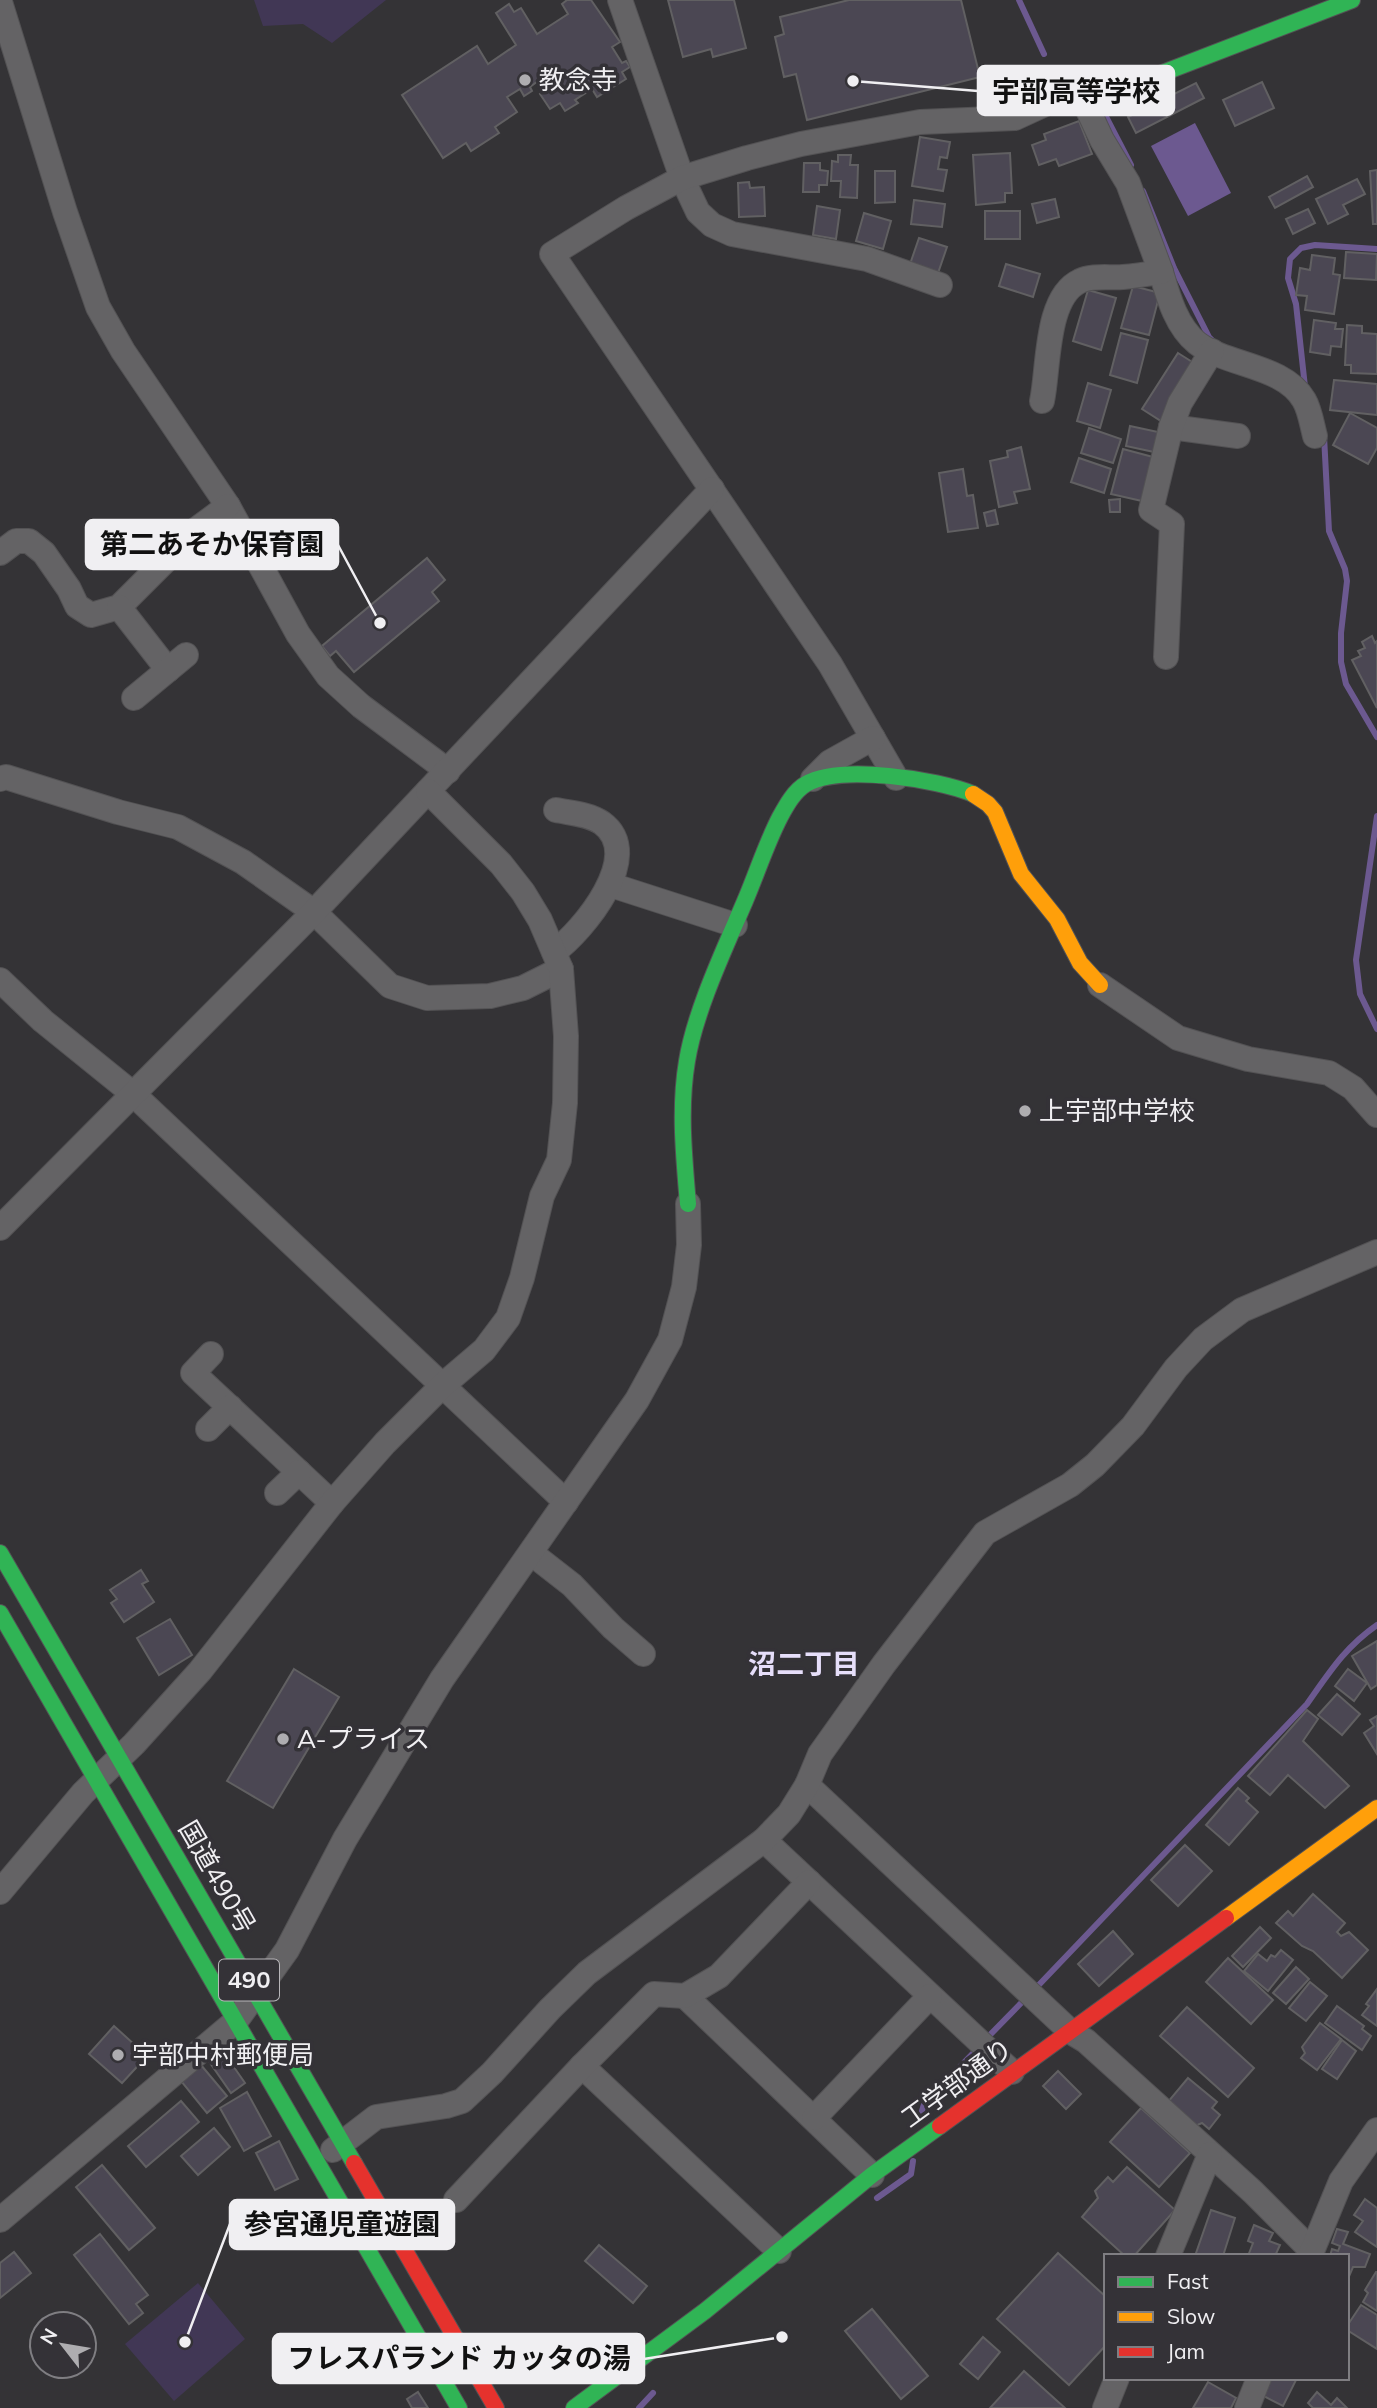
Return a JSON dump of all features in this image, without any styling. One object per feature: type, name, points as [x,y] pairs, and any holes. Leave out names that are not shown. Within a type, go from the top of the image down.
[{"type":"main road","points":[[1082,97],[1134,83],[1352,0]]},
{"type":"main road","points":[[688,1204],[683,1128],[688,1059],[704,1003],[782,816],[792,798],[813,779],[847,774],[896,778],[952,788],[978,797],[992,807],[1021,875],[1059,921],[1081,968],[1100,985]]},
{"type":"main road","name":"国道490号","points":[[0,1553],[496,2408]]},
{"type":"main road","name":"490","points":[[0,1613],[319,2161],[459,2408]]},
{"type":"main road","name":"工学部通り","points":[[574,2408],[705,2311],[872,2175],[1377,1808]]},
{"type":"street","points":[[620,0],[682,178],[698,212],[712,225],[732,234],[867,259],[940,285]]},
{"type":"street","points":[[0,2],[65,212],[98,307],[123,351],[228,506],[298,634],[328,676],[361,706],[448,771]]},
{"type":"street","points":[[896,778],[830,664],[552,254],[626,208],[682,178],[747,158],[920,122],[1015,118],[1054,100],[1082,97],[1102,140],[1128,183],[1170,301],[1183,328],[1197,343],[1212,351],[1292,384],[1305,401],[1315,436]]},
{"type":"street","points":[[1042,401],[1047,379],[1047,345],[1067,289],[1081,279],[1161,272]]},
{"type":"street","points":[[1166,657],[1172,524],[1151,510],[1171,427],[1180,403],[1212,351]]},
{"type":"street","points":[[1171,427],[1238,436]]},
{"type":"street","points":[[0,1228],[314,912],[712,489]]},
{"type":"street","points":[[0,553],[16,541],[29,541],[44,553],[69,589],[77,606],[91,615],[119,607],[174,551],[228,506]]},
{"type":"street","points":[[119,607],[177,662],[134,698]]},
{"type":"street","points":[[813,779],[830,762],[873,738]]},
{"type":"street","points":[[0,779],[6,777],[118,812],[178,827],[243,862],[314,912],[390,986],[427,999],[490,996],[523,988],[557,961],[611,885],[617,842],[612,833],[590,817],[556,810]]},
{"type":"street","points":[[0,1892],[96,1778],[119,1758],[200,1671],[332,1503],[385,1443],[443,1385],[484,1350],[508,1318],[522,1278],[542,1196],[559,1160],[565,1103],[566,1036],[557,961],[540,920],[523,892],[500,864],[428,791]]},
{"type":"street","points":[[611,885],[735,925]]},
{"type":"street","points":[[0,980],[43,1021],[132,1093],[566,1502]]},
{"type":"street","points":[[1100,985],[1178,1038],[1248,1059],[1329,1073],[1353,1088],[1377,1115]]},
{"type":"street","points":[[0,2220],[236,2021],[287,1951],[345,1839],[393,1756],[442,1679],[637,1400],[670,1340],[684,1287],[689,1245],[688,1204]]},
{"type":"street","points":[[319,2161],[376,2118],[462,2101],[587,1973],[764,1840],[789,1814],[807,1785],[820,1754],[876,1675],[985,1533],[1070,1485],[1095,1465],[1133,1426],[1185,1358],[1203,1339],[1242,1310],[1377,1252]]},
{"type":"street","points":[[211,1354],[193,1373],[332,1503]]},
{"type":"street","points":[[208,1429],[230,1407]]},
{"type":"street","points":[[277,1493],[299,1472]]},
{"type":"street","points":[[531,1553],[572,1585],[643,1654]]},
{"type":"street","points":[[807,1785],[1071,2032],[1086,2041],[1253,2192],[1311,2253],[1341,2181],[1377,2130]]},
{"type":"street","points":[[764,1840],[1012,2072]]},
{"type":"street","points":[[456,2200],[654,1994],[685,1996],[719,1976],[809,1882]]},
{"type":"street","points":[[685,1996],[872,2175]]},
{"type":"street","points":[[814,2118],[930,1996]]},
{"type":"street","points":[[582,2066],[779,2251]]},
{"type":"street","points":[[1169,2254],[1210,2154]]},
{"type":"street","points":[[1105,2408],[1116,2380]]},
{"type":"street","points":[[1247,2408],[1258,2380]]},
{"type":"shaded area","points":[[254,0],[386,0],[332,43],[303,24],[263,26]]},
{"type":"shaded area","points":[[1195,123],[1231,193],[1188,216],[1151,146]]},
{"type":"shaded area","points":[[198,2283],[245,2339],[174,2401],[125,2344]]},
{"type":"building","name":"教念寺","points":[[567,0],[591,0],[620,42],[612,47],[622,63],[626,61],[630,67],[622,72],[626,79],[597,97],[592,89],[575,100],[578,103],[565,111],[560,103],[550,109],[540,94],[545,90],[538,81],[530,87],[532,91],[524,96],[520,89],[507,97],[517,112],[495,127],[499,133],[471,151],[466,143],[443,158],[402,95],[477,46],[488,64],[516,45],[496,13],[509,4],[514,12],[521,8],[537,34],[568,14],[562,4]]},
{"type":"building","points":[[668,0],[734,0],[746,48],[713,57],[711,49],[683,57]]},
{"type":"building","points":[[849,0],[961,0],[980,77],[807,120],[796,74],[784,77],[775,37],[784,34],[780,17]]},
{"type":"building","points":[[1262,82],[1274,108],[1235,126],[1223,100]]},
{"type":"building","points":[[1196,83],[1204,98],[1136,133],[1128,117]]},
{"type":"building","points":[[1079,121],[1092,154],[1059,166],[1056,159],[1039,165],[1032,145],[1046,140],[1044,134]]},
{"type":"building","points":[[920,137],[950,142],[947,158],[940,157],[938,169],[947,170],[943,191],[912,186]]},
{"type":"building","points":[[1010,153],[1012,193],[1005,193],[1005,202],[976,205],[973,155]]},
{"type":"building","points":[[838,155],[851,155],[850,165],[858,165],[857,198],[840,197],[841,181],[831,181],[832,161],[838,162]]},
{"type":"building","points":[[804,163],[820,163],[820,170],[828,171],[827,185],[819,185],[819,192],[803,192]]},
{"type":"building","points":[[1377,170],[1377,224],[1373,224],[1370,171]]},
{"type":"building","points":[[875,171],[895,171],[895,202],[875,203]]},
{"type":"building","points":[[1307,176],[1313,187],[1275,208],[1269,197]]},
{"type":"building","points":[[1357,179],[1365,194],[1343,205],[1348,214],[1328,224],[1316,199]]},
{"type":"building","points":[[749,182],[750,188],[764,187],[765,216],[739,217],[738,183]]},
{"type":"building","points":[[1055,199],[1059,217],[1037,223],[1032,204]]},
{"type":"building","points":[[914,200],[945,204],[942,227],[911,224]]},
{"type":"building","points":[[817,206],[840,210],[836,239],[813,235]]},
{"type":"building","points":[[1308,209],[1315,223],[1293,234],[1286,219]]},
{"type":"building","points":[[985,211],[1020,211],[1020,239],[985,239]]},
{"type":"building","points":[[864,213],[891,221],[883,249],[856,241]]},
{"type":"building","points":[[919,238],[947,247],[937,276],[909,267]]},
{"type":"building","points":[[1346,252],[1377,254],[1376,280],[1344,278]]},
{"type":"building","points":[[1312,255],[1335,258],[1333,274],[1340,275],[1334,314],[1305,310],[1307,296],[1296,295],[1300,268],[1310,270]]},
{"type":"building","points":[[1006,264],[1040,274],[1033,297],[999,286]]},
{"type":"building","points":[[1133,286],[1160,293],[1149,335],[1121,328]]},
{"type":"building","points":[[1088,290],[1116,298],[1101,350],[1073,341]]},
{"type":"building","points":[[1314,320],[1336,323],[1335,329],[1343,329],[1341,347],[1331,346],[1330,355],[1310,352]]},
{"type":"building","points":[[1347,325],[1362,326],[1362,333],[1377,334],[1377,374],[1351,373],[1351,365],[1345,365]]},
{"type":"building","points":[[1121,333],[1148,340],[1137,383],[1110,375]]},
{"type":"building","points":[[1178,353],[1197,365],[1161,421],[1142,409]]},
{"type":"building","points":[[1334,380],[1377,384],[1377,415],[1330,410]]},
{"type":"building","points":[[1088,383],[1111,390],[1100,428],[1077,421]]},
{"type":"building","points":[[1350,413],[1377,428],[1377,448],[1368,464],[1333,445]]},
{"type":"building","points":[[1130,426],[1158,432],[1154,452],[1126,446]]},
{"type":"building","points":[[1089,428],[1121,439],[1113,463],[1081,453]]},
{"type":"building","points":[[1021,447],[1030,489],[1014,492],[1017,503],[999,507],[990,461],[1008,457],[1007,451]]},
{"type":"building","points":[[1123,449],[1153,457],[1142,501],[1111,494]]},
{"type":"building","points":[[1079,458],[1111,469],[1104,493],[1071,482]]},
{"type":"building","points":[[963,469],[967,496],[973,495],[978,528],[948,532],[939,473]]},
{"type":"building","points":[[1120,499],[1120,512],[1110,512],[1109,500]]},
{"type":"building","points":[[995,510],[998,524],[987,526],[984,513]]},
{"type":"building","points":[[427,558],[445,580],[432,592],[439,601],[354,672],[336,651],[330,656],[322,646]]},
{"type":"building","points":[[1372,636],[1375,643],[1377,641],[1377,708],[1352,660],[1361,656],[1358,651],[1365,648],[1362,642]]},
{"type":"building","points":[[141,1570],[148,1581],[142,1584],[154,1602],[124,1622],[111,1603],[117,1599],[110,1590]]},
{"type":"building","points":[[170,1619],[192,1655],[159,1675],[137,1638]]},
{"type":"building","points":[[1377,1641],[1377,1685],[1371,1689],[1352,1656]]},
{"type":"building","name":"A-プライス","points":[[294,1669],[339,1697],[273,1808],[227,1781]]},
{"type":"building","points":[[1348,1669],[1367,1683],[1354,1701],[1335,1686]]},
{"type":"building","points":[[1337,1694],[1360,1714],[1342,1735],[1318,1715]]},
{"type":"building","points":[[1307,1710],[1318,1719],[1303,1741],[1349,1786],[1325,1808],[1288,1775],[1270,1795],[1248,1776]]},
{"type":"building","points":[[1377,1716],[1377,1754],[1364,1733],[1374,1726],[1370,1720]]},
{"type":"building","points":[[1238,1788],[1249,1798],[1246,1801],[1258,1812],[1229,1845],[1206,1825]]},
{"type":"building","points":[[1185,1845],[1212,1871],[1178,1906],[1151,1880]]},
{"type":"building","points":[[1313,1894],[1345,1923],[1337,1932],[1341,1936],[1349,1932],[1368,1950],[1342,1978],[1313,1951],[1302,1946],[1276,1923],[1288,1911],[1293,1916]]},
{"type":"building","points":[[1260,1927],[1271,1938],[1243,1967],[1232,1956]]},
{"type":"building","points":[[1113,1931],[1133,1954],[1099,1986],[1078,1964]]},
{"type":"building","points":[[1281,1950],[1293,1960],[1268,1991],[1244,1971],[1258,1954],[1267,1961],[1271,1955],[1275,1957]]},
{"type":"building","points":[[1228,1958],[1273,2000],[1251,2024],[1206,1982]]},
{"type":"building","points":[[1296,1967],[1309,1979],[1286,2004],[1273,1993]]},
{"type":"building","points":[[1310,1982],[1327,1996],[1306,2021],[1289,2008]]},
{"type":"building","points":[[1377,1989],[1377,2026],[1362,2015]]},
{"type":"building","points":[[1337,2006],[1364,2026],[1362,2029],[1371,2036],[1362,2050],[1325,2023]]},
{"type":"building","points":[[1187,2007],[1254,2068],[1228,2097],[1160,2036]]},
{"type":"building","points":[[1320,2023],[1341,2039],[1317,2070],[1301,2058],[1305,2053],[1302,2047]]},
{"type":"building","points":[[114,2026],[147,2056],[122,2083],[89,2054]]},
{"type":"building","points":[[1342,2040],[1356,2051],[1337,2079],[1322,2069]]},
{"type":"building","points":[[222,2050],[245,2083],[231,2093],[208,2060]]},
{"type":"building","points":[[201,2065],[227,2096],[207,2113],[181,2081]]},
{"type":"building","points":[[1058,2071],[1081,2094],[1066,2109],[1043,2086]]},
{"type":"building","points":[[1188,2078],[1217,2102],[1212,2108],[1220,2115],[1209,2129],[1202,2123],[1195,2126],[1167,2103]]},
{"type":"building","points":[[247,2092],[271,2136],[244,2151],[220,2108]]},
{"type":"building","points":[[181,2101],[199,2122],[146,2167],[128,2146]]},
{"type":"building","points":[[1141,2108],[1190,2153],[1159,2187],[1110,2142]]},
{"type":"building","points":[[214,2128],[230,2147],[198,2175],[181,2156]]},
{"type":"building","points":[[279,2141],[298,2179],[275,2190],[256,2153]]},
{"type":"building","points":[[102,2165],[155,2228],[129,2250],[76,2187]]},
{"type":"building","points":[[1127,2167],[1175,2210],[1136,2254],[1123,2254],[1082,2217],[1098,2198],[1095,2191],[1108,2177],[1113,2182]]},
{"type":"building","points":[[1365,2199],[1377,2208],[1377,2247],[1355,2232],[1363,2221],[1354,2215]]},
{"type":"building","points":[[1211,2210],[1235,2218],[1224,2254],[1196,2254]]},
{"type":"building","points":[[1254,2225],[1273,2233],[1269,2241],[1280,2245],[1276,2254],[1249,2254],[1253,2243],[1248,2241]]},
{"type":"building","points":[[1337,2229],[1348,2232],[1343,2244],[1370,2254],[1365,2267],[1353,2267],[1349,2276],[1349,2254],[1331,2254],[1332,2249],[1338,2251],[1340,2246],[1332,2243]]},
{"type":"building","points":[[100,2234],[148,2295],[136,2304],[143,2313],[129,2324],[74,2255]]},
{"type":"building","points":[[599,2245],[647,2286],[633,2303],[585,2261]]},
{"type":"building","points":[[14,2252],[31,2273],[0,2298],[0,2263]]},
{"type":"building","points":[[1058,2253],[1104,2295],[1104,2347],[1069,2385],[997,2319]]},
{"type":"building","points":[[1376,2272],[1377,2311],[1363,2302],[1368,2293],[1365,2290]]},
{"type":"building","points":[[1361,2305],[1377,2315],[1377,2349],[1349,2331],[1349,2323]]},
{"type":"building","points":[[872,2309],[928,2376],[901,2399],[845,2331]]},
{"type":"building","points":[[983,2337],[1000,2352],[978,2379],[960,2364]]},
{"type":"building","points":[[1024,2371],[1065,2408],[990,2408]]},
{"type":"building","points":[[1262,2380],[1296,2380],[1283,2406],[1256,2392]]},
{"type":"building","points":[[1208,2382],[1236,2398],[1231,2408],[1193,2408]]},
{"type":"building","points":[[418,2392],[428,2408],[412,2408],[407,2399]]},
{"type":"building","points":[[1317,2392],[1331,2405],[1337,2398],[1347,2408],[1313,2408],[1308,2403]]},
{"type":"waterway","points":[[1019,0],[1044,54]]},
{"type":"waterway","points":[[1103,111],[1131,165]]},
{"type":"waterway","points":[[1143,191],[1174,268],[1214,342]]},
{"type":"waterway","points":[[1305,387],[1296,304],[1288,278],[1290,259],[1301,248],[1315,245],[1377,249]]},
{"type":"waterway","points":[[1324,436],[1329,531],[1345,569],[1347,581],[1341,633],[1341,662],[1346,684],[1377,737]]},
{"type":"waterway","points":[[1377,816],[1356,960],[1360,994],[1377,1029]]},
{"type":"waterway","points":[[1034,1990],[1307,1704],[1347,1651],[1377,1625]]},
{"type":"waterway","points":[[985,2040],[1026,1998]]},
{"type":"waterway","points":[[919,2121],[924,2104],[978,2048]]},
{"type":"waterway","points":[[877,2198],[911,2174],[913,2161]]},
{"type":"waterway","points":[[639,2408],[653,2393]]},
{"type":"traffic: fast","points":[[1082,97],[1134,84],[1352,0]]},
{"type":"traffic: fast","points":[[688,1204],[683,1115],[691,1042],[720,959],[770,838],[791,799],[806,784],[821,778],[864,774],[936,783],[973,794]]},
{"type":"traffic: fast","points":[[0,1553],[354,2163]]},
{"type":"traffic: fast","points":[[0,1613],[459,2408]]},
{"type":"traffic: fast","points":[[574,2408],[705,2311],[872,2175],[940,2126]]},
{"type":"traffic: slow","points":[[973,794],[995,812],[1021,874],[1057,919],[1080,963],[1100,985]]},
{"type":"traffic: slow","points":[[1226,1918],[1377,1808]]},
{"type":"traffic: jam","points":[[940,2126],[1226,1918]]},
{"type":"traffic: jam","points":[[354,2163],[496,2408]]},
{"type":"place","name":"教念寺","points":[[525,80]]},
{"type":"place","name":"宇部高等学校","points":[[853,81]]},
{"type":"place","name":"第二あそか保育園","points":[[380,623]]},
{"type":"place","name":"上宇部中学校","points":[[1025,1111]]},
{"type":"place","name":"A-プライス","points":[[283,1739]]},
{"type":"place","name":"宇部中村郵便局","points":[[118,2055]]},
{"type":"place","name":"フレスパランド カッタの湯","points":[[782,2337]]},
{"type":"place","name":"参宮通児童遊園","points":[[185,2342]]},
{"type":"district","name":"沼二丁目","points":[[804,1664]]}]
